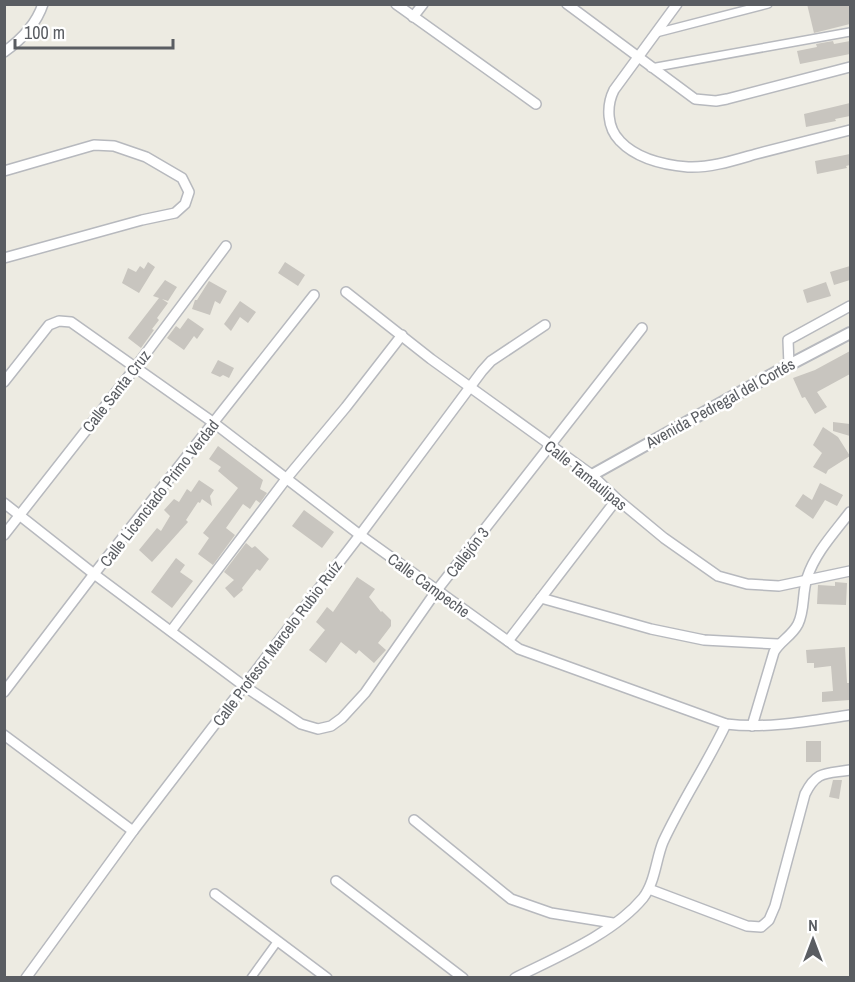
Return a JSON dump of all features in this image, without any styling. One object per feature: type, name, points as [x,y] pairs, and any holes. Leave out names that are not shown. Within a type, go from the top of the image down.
[{"type":"street","points":[[4,52],[19,41],[30,28],[43,4]]},
{"type":"street","points":[[396,4],[536,104]]},
{"type":"street","points":[[413,17],[423,4]]},
{"type":"street","points":[[567,4],[695,99],[716,101],[850,67]]},
{"type":"street","points":[[677,4],[610,97],[609,116],[613,131],[628,150],[651,160],[688,167],[725,162],[850,130]]},
{"type":"street","points":[[656,33],[768,4]]},
{"type":"street","points":[[651,68],[850,32]]},
{"type":"street","points":[[4,171],[94,145],[114,146],[146,157],[183,178],[189,192],[184,204],[175,213],[4,258]]},
{"type":"street","name":"Calle Santa Cruz","points":[[4,535],[135,368],[226,246]]},
{"type":"street","name":"Calle Tamaulipas","points":[[346,292],[431,359],[592,475],[617,500],[664,538],[718,576],[762,586],[779,586],[850,571]]},
{"type":"street","name":"Calle Licenciado Primo Verdad","points":[[4,692],[314,295]]},
{"type":"street","points":[[789,364],[788,340],[850,306]]},
{"type":"street","name":"Calle Campeche","points":[[4,382],[49,325],[59,321],[71,322],[214,423],[360,535],[507,641],[530,654],[726,724],[752,726],[787,724],[850,715]]},
{"type":"street","name":"Calle Profesor Marcelo Rubio Ruíz","points":[[26,978],[133,831],[491,361],[545,325]]},
{"type":"street","name":"Callejón 3","points":[[4,504],[244,686],[309,728],[325,728],[337,723],[365,693],[437,590],[642,328]]},
{"type":"street","name":"Avenida Pedregal del Cortés","points":[[592,475],[789,364],[850,333]]},
{"type":"street","points":[[171,630],[286,478],[346,407],[402,335]]},
{"type":"street","points":[[507,641],[617,500]]},
{"type":"street","points":[[752,726],[767,672],[778,644],[796,629],[800,621],[806,581],[821,550],[850,512]]},
{"type":"street","points":[[541,598],[651,629],[704,640],[778,644]]},
{"type":"street","points":[[515,978],[581,945],[636,905],[649,890],[663,842],[726,724]]},
{"type":"street","points":[[4,735],[133,831]]},
{"type":"street","points":[[649,890],[747,926],[761,927],[769,920],[775,906],[805,794],[812,781],[826,774],[850,771]]},
{"type":"street","points":[[414,820],[511,899],[551,913],[613,923]]},
{"type":"street","points":[[336,881],[464,978]]},
{"type":"street","points":[[214,894],[327,978]]},
{"type":"street","points":[[251,978],[277,942]]},
{"type":"building","points":[[807,4],[850,4],[850,24],[814,33]]},
{"type":"building","points":[[833,41],[834,44],[850,41],[850,54],[800,64],[797,51]]},
{"type":"building","points":[[850,103],[850,116],[806,127],[804,114]]},
{"type":"building","points":[[850,154],[850,165],[846,166],[847,168],[817,174],[815,161]]},
{"type":"building","points":[[148,262],[155,267],[139,293],[122,283],[128,268],[136,272],[140,266],[144,269]]},
{"type":"building","points":[[285,262],[305,275],[298,286],[278,273]]},
{"type":"building","points":[[850,266],[850,280],[834,285],[830,272]]},
{"type":"building","points":[[165,280],[177,287],[168,301],[162,299],[168,303],[157,318],[159,320],[152,329],[154,330],[141,348],[128,338],[159,298],[153,296]]},
{"type":"building","points":[[209,281],[227,291],[220,304],[215,301],[210,315],[192,309],[195,300]]},
{"type":"building","points":[[826,282],[831,296],[807,303],[803,290]]},
{"type":"building","points":[[240,301],[256,312],[248,323],[240,317],[231,331],[224,324]]},
{"type":"building","points":[[188,318],[204,329],[197,339],[194,336],[184,350],[167,338],[176,326],[180,329]]},
{"type":"building","points":[[850,351],[850,374],[817,392],[827,407],[815,414],[805,397],[802,398],[793,378],[815,370]]},
{"type":"building","points":[[218,360],[234,368],[229,378],[211,373]]},
{"type":"building","points":[[833,422],[850,424],[850,436],[833,431]]},
{"type":"building","points":[[823,427],[838,437],[850,456],[828,470],[826,474],[813,467],[822,453],[813,445]]},
{"type":"building","points":[[218,446],[263,480],[260,489],[267,493],[260,503],[256,500],[250,509],[243,504],[226,528],[235,535],[213,565],[198,554],[209,538],[203,533],[238,488],[218,471],[221,467],[209,459]]},
{"type":"building","points":[[199,480],[214,490],[210,496],[212,506],[202,499],[200,503],[198,502],[186,520],[188,522],[152,562],[139,550],[157,528],[161,531],[170,516],[164,510],[174,499],[179,502],[187,489],[191,492]]},
{"type":"building","points":[[820,483],[843,495],[837,506],[825,500],[813,519],[795,506],[803,494],[812,500]]},
{"type":"building","points":[[304,510],[334,532],[322,548],[292,526]]},
{"type":"building","points":[[246,543],[252,548],[255,546],[269,559],[260,571],[257,569],[242,588],[243,590],[234,598],[225,588],[234,580],[224,572]]},
{"type":"building","points":[[176,558],[185,565],[180,572],[193,581],[172,608],[151,592]]},
{"type":"building","points":[[357,577],[375,589],[369,597],[391,620],[391,626],[378,643],[386,650],[374,663],[359,650],[356,654],[341,642],[326,663],[309,650],[325,630],[316,622],[327,607],[333,612]]},
{"type":"building","points":[[835,582],[847,583],[846,605],[817,604],[818,585],[835,586]]},
{"type":"building","points":[[845,647],[850,700],[822,702],[822,692],[833,691],[831,666],[814,668],[814,663],[807,663],[806,650]]},
{"type":"building","points":[[806,741],[821,741],[821,762],[806,762]]},
{"type":"building","points":[[833,780],[842,780],[839,799],[829,797]]}]
